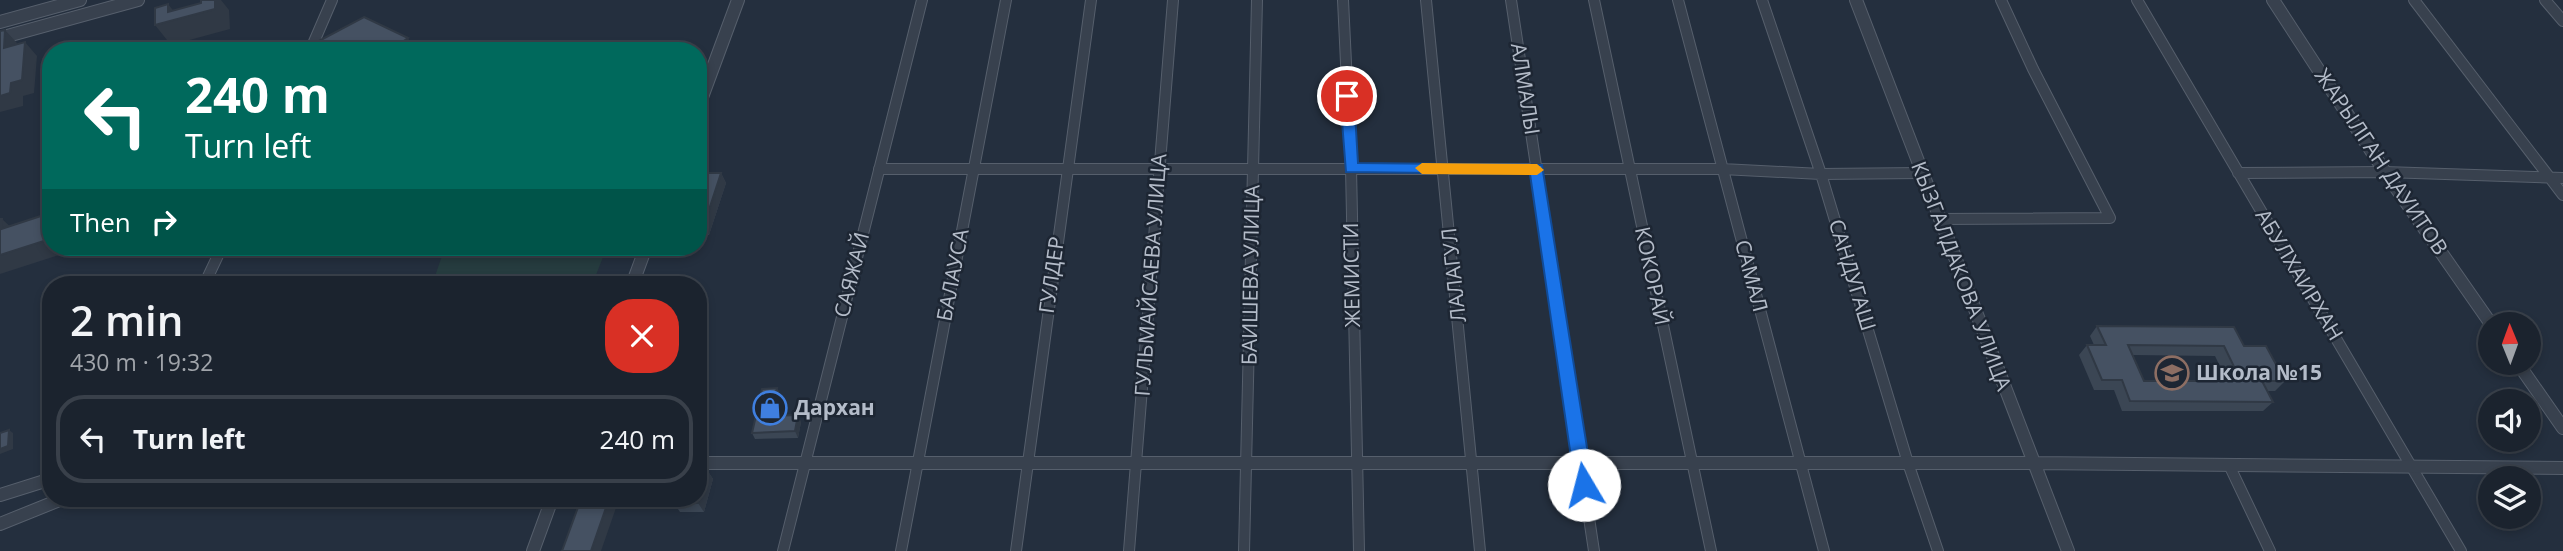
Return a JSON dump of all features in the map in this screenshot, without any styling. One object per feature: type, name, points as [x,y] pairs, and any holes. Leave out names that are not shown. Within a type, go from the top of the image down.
[{"type":"street","points":[[0,22],[80,0]]},
{"type":"street","points":[[0,38],[138,0]]},
{"type":"street","points":[[314,42],[331,0]]},
{"type":"street","points":[[707,83],[738,0]]},
{"type":"street","name":"САЯЖАЙ","points":[[783,551],[922,0]]},
{"type":"street","name":"БАЛАУСА","points":[[901,551],[1006,0]]},
{"type":"street","name":"ГУЛДЕР","points":[[1016,551],[1091,0]]},
{"type":"street","name":"ГУЛЬМАЙСАЕВА УЛИЦА","points":[[1129,551],[1173,0]]},
{"type":"street","name":"БАИШЕВА УЛИЦА","points":[[1244,551],[1258,0]]},
{"type":"street","name":"ЖЕМИСТИ","points":[[1343,0],[1351,168],[1359,551]]},
{"type":"street","name":"ЛАЛАГУЛ","points":[[1426,0],[1480,551]]},
{"type":"street","name":"АЛМАЛЫ","points":[[1511,0],[1594,551]]},
{"type":"street","name":"КОКОРАЙ","points":[[1594,0],[1711,551]]},
{"type":"street","name":"САМАЛ","points":[[1678,0],[1824,551]]},
{"type":"street","name":"САНДУГАШ","points":[[1762,0],[1821,174],[1938,551]]},
{"type":"street","name":"КЫЗГАЛДАКОВА УЛИЦА","points":[[1856,0],[2068,551]]},
{"type":"street","points":[[1939,219],[2110,218],[2033,69],[2001,0]]},
{"type":"street","name":"АБУЛХАИРХАН","points":[[2137,0],[2460,551]]},
{"type":"street","name":"ЖАРЫЛГАН ДАУИТОВ","points":[[2273,0],[2385,172],[2483,312]]},
{"type":"street","points":[[2414,0],[2563,195]]},
{"type":"street","points":[[2546,0],[2563,21]]},
{"type":"street","points":[[879,169],[1722,169],[1821,174],[1921,173]]},
{"type":"street","points":[[2238,173],[2385,172],[2563,178]]},
{"type":"street","points":[[208,276],[218,256]]},
{"type":"street","points":[[635,276],[643,256]]},
{"type":"street","points":[[2526,375],[2563,428]]},
{"type":"street","points":[[707,463],[2034,463],[2230,467],[2563,468]]},
{"type":"street","points":[[2230,467],[2270,551]]},
{"type":"street","points":[[0,495],[42,482]]},
{"type":"street","points":[[0,524],[42,507]]},
{"type":"street","points":[[533,551],[549,507]]},
{"type":"green space","points":[[442,256],[603,256],[596,276],[435,276]]},
{"type":"building","points":[[201,0],[215,0],[215,9],[155,25],[155,8],[168,4],[168,12],[201,3]]},
{"type":"building","points":[[364,17],[408,38],[402,42],[317,42]]},
{"type":"building","points":[[5,30],[4,48],[25,42],[22,80],[11,83],[10,93],[0,96],[0,31]]},
{"type":"building","points":[[707,173],[721,173],[707,216]]},
{"type":"building","points":[[42,216],[42,242],[0,255],[0,219],[2,219],[1,229]]},
{"type":"building","points":[[2097,326],[2234,327],[2244,346],[2266,346],[2285,381],[2262,381],[2273,402],[2130,401],[2122,380],[2102,380],[2087,345],[2106,345]],"holes":[[[2128,345],[2224,346],[2241,381],[2144,381]]]},
{"type":"building","name":"Дархан","points":[[777,388],[770,416],[798,415],[795,431],[752,433],[762,389]]},
{"type":"building","points":[[9,430],[8,446],[0,449],[0,433]]},
{"type":"building","points":[[578,507],[606,507],[591,551],[562,551]]},
{"type":"slow traffic","points":[[1422,168],[1537,170]]},
{"type":"place","name":"Школа №15","points":[[2172,373]]},
{"type":"place","name":"Дархан","points":[[770,408]]},
{"type":"route","points":[[1347,96],[1351,168],[1537,169],[1584,485]]}]
